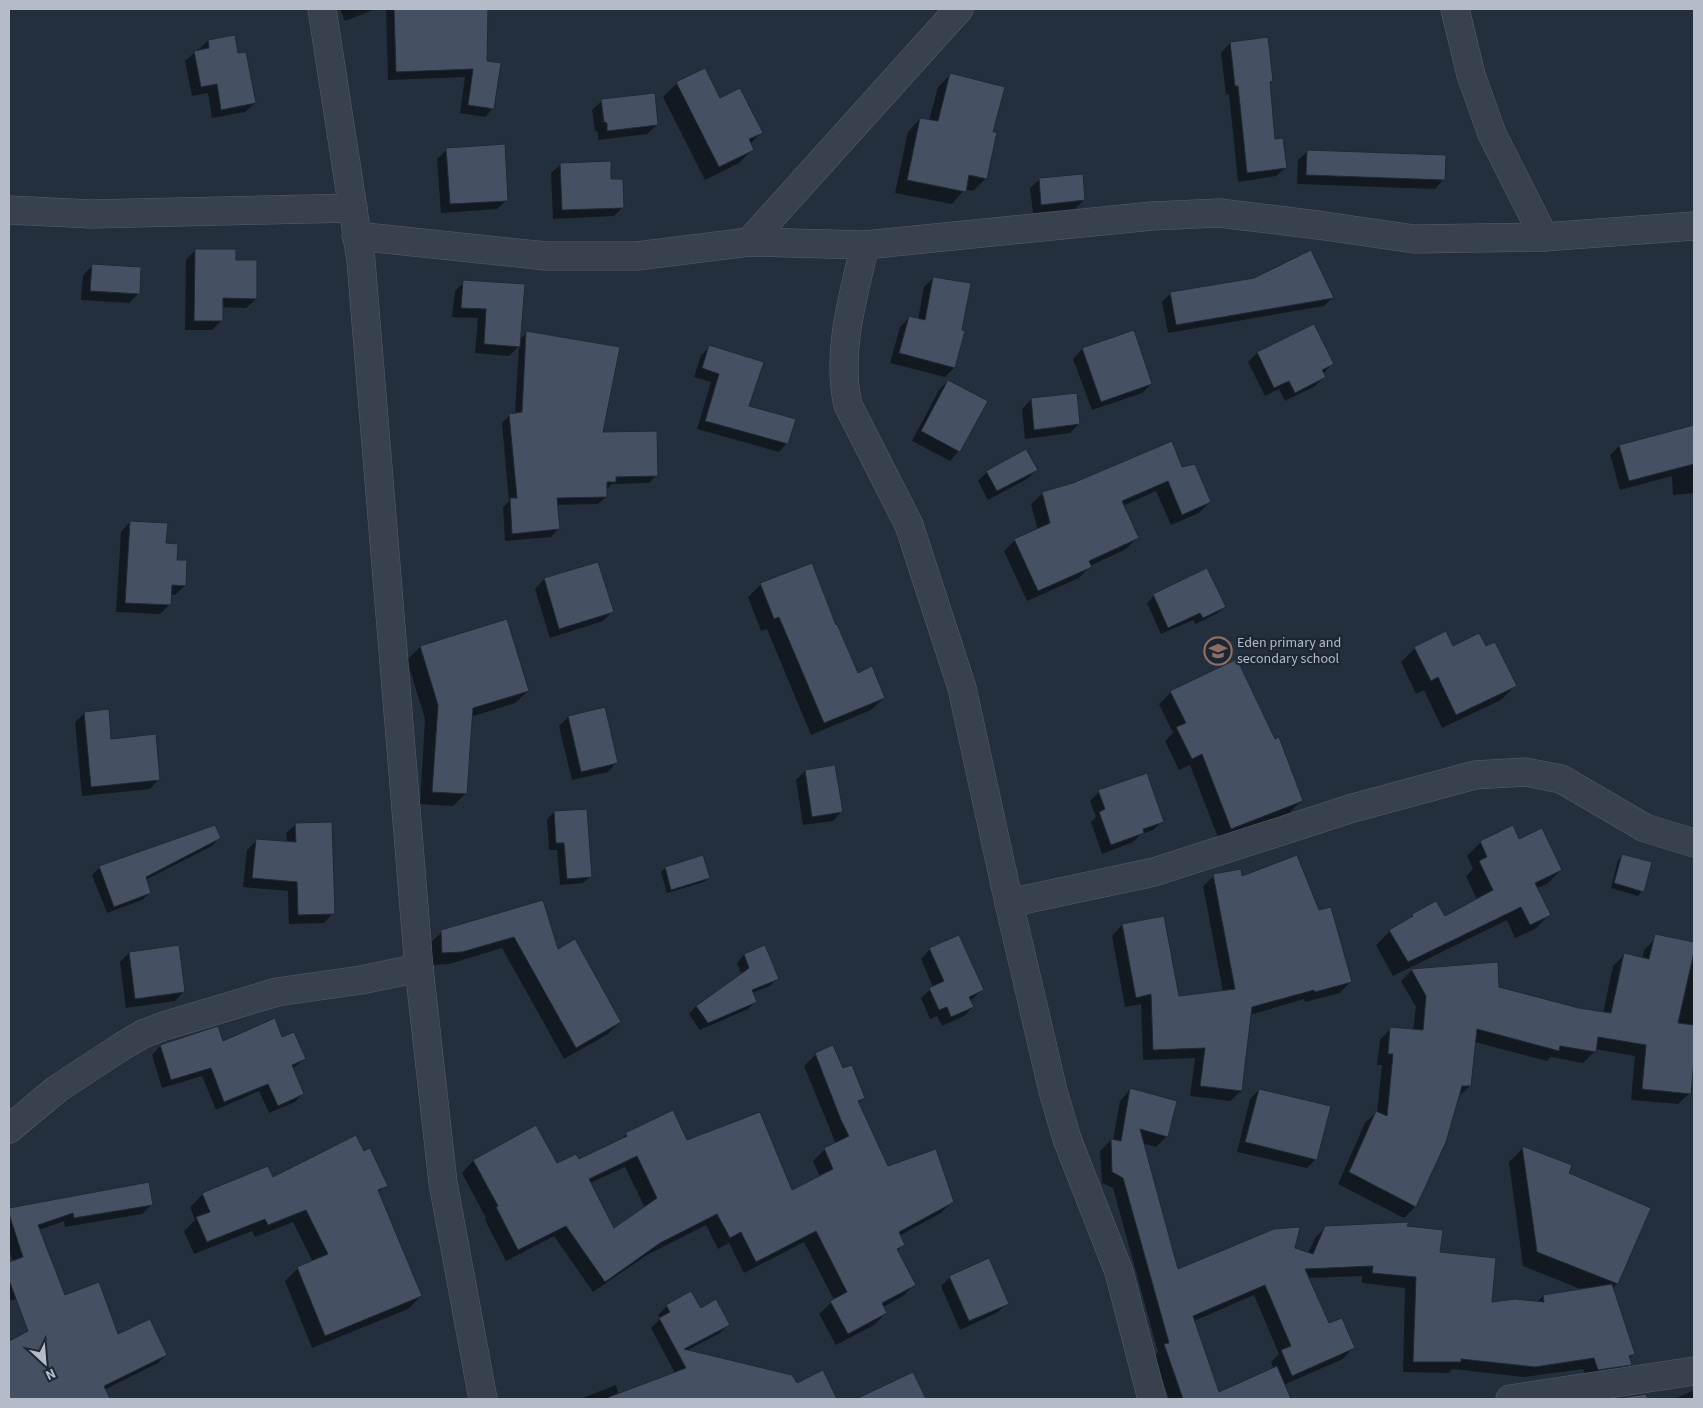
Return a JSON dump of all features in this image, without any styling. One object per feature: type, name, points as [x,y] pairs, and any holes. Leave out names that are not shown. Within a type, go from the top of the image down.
[{"type":"street","points":[[322,9],[361,271],[420,968],[443,1183],[484,1399]]},
{"type":"street","points":[[749,242],[958,9]]},
{"type":"street","points":[[1455,9],[1471,75],[1492,134],[1544,237]]},
{"type":"street","points":[[9,210],[91,214],[353,208]]},
{"type":"street","points":[[356,236],[546,256],[637,256],[749,242],[865,246],[1152,216],[1219,213],[1414,239],[1544,237],[1694,226]]},
{"type":"street","points":[[865,246],[852,304],[844,355],[843,386],[848,406],[909,525],[962,688],[1009,903],[1053,1091],[1066,1139],[1119,1272],[1152,1399]]},
{"type":"street","points":[[1009,903],[1154,872],[1353,808],[1475,775],[1525,772],[1561,779],[1645,828],[1694,843]]},
{"type":"street","points":[[9,1129],[57,1089],[143,1034],[277,992],[361,980],[420,968]]},
{"type":"street","points":[[1510,1399],[1694,1371]]},
{"type":"building","points":[[394,9],[488,9],[487,61],[501,63],[494,109],[468,105],[473,69],[396,72]]},
{"type":"building","points":[[235,35],[238,53],[246,52],[256,103],[221,110],[217,84],[201,87],[194,51],[209,48],[208,40]]},
{"type":"building","points":[[1268,37],[1273,81],[1270,82],[1275,139],[1283,138],[1287,168],[1247,173],[1238,86],[1235,86],[1230,42]]},
{"type":"building","points":[[705,68],[720,98],[740,88],[763,133],[749,139],[754,150],[719,167],[676,82]]},
{"type":"building","points":[[950,73],[1005,87],[993,132],[997,132],[987,179],[969,175],[966,192],[907,180],[920,118],[938,121]]},
{"type":"building","points":[[655,93],[658,125],[607,131],[601,99]]},
{"type":"building","points":[[505,144],[508,201],[450,204],[446,148]]},
{"type":"building","points":[[1307,150],[1446,155],[1445,180],[1306,175]]},
{"type":"building","points":[[611,161],[611,179],[623,179],[624,208],[562,210],[560,163]]},
{"type":"building","points":[[1083,174],[1085,200],[1041,205],[1039,178]]},
{"type":"building","points":[[195,249],[236,249],[236,260],[257,260],[257,299],[223,298],[223,321],[194,321]]},
{"type":"building","points":[[1311,250],[1334,298],[1176,325],[1170,292],[1254,278]]},
{"type":"building","points":[[92,264],[141,267],[140,294],[90,291]]},
{"type":"building","points":[[933,277],[971,283],[962,330],[965,331],[955,368],[899,353],[909,316],[925,320]]},
{"type":"building","points":[[463,280],[525,284],[520,347],[484,344],[486,309],[461,308]]},
{"type":"building","points":[[1314,324],[1334,364],[1322,370],[1326,377],[1295,393],[1289,381],[1274,388],[1257,352]]},
{"type":"building","points":[[1134,330],[1152,384],[1101,402],[1082,348]]},
{"type":"building","points":[[526,331],[620,347],[603,432],[657,431],[658,476],[616,477],[616,482],[607,482],[607,497],[557,498],[560,529],[512,534],[510,498],[517,498],[509,414],[522,412]]},
{"type":"building","points":[[709,345],[764,362],[749,406],[796,419],[788,444],[705,421],[719,374],[702,368]]},
{"type":"building","points":[[948,380],[988,401],[960,452],[921,431]]},
{"type":"building","points":[[1077,393],[1080,424],[1034,430],[1031,398]]},
{"type":"building","points":[[1694,425],[1694,464],[1629,481],[1619,445]]},
{"type":"building","points":[[1172,441],[1182,467],[1195,464],[1211,502],[1182,515],[1168,481],[1122,501],[1139,538],[1089,561],[1092,567],[1038,591],[1014,539],[1050,523],[1042,492],[1073,483]]},
{"type":"building","points":[[1026,449],[1038,470],[997,491],[986,471]]},
{"type":"building","points":[[130,521],[168,523],[166,543],[178,544],[177,560],[187,560],[186,586],[172,585],[171,605],[125,603]]},
{"type":"building","points":[[598,562],[614,612],[559,629],[544,578]]},
{"type":"building","points":[[812,563],[836,625],[858,673],[872,666],[885,698],[824,723],[779,617],[774,619],[760,583]]},
{"type":"building","points":[[1207,568],[1226,607],[1203,618],[1200,613],[1168,628],[1153,594]]},
{"type":"building","points":[[507,619],[529,691],[473,708],[467,794],[432,792],[438,705],[420,646]]},
{"type":"building","points":[[1446,631],[1453,646],[1479,633],[1486,646],[1495,642],[1517,686],[1456,715],[1438,677],[1431,681],[1414,647]]},
{"type":"building","points":[[1237,659],[1275,739],[1279,737],[1303,801],[1231,829],[1202,754],[1192,759],[1176,727],[1186,723],[1170,691]]},
{"type":"building","points":[[605,707],[618,763],[581,772],[568,716]]},
{"type":"building","points":[[109,709],[111,739],[156,734],[160,780],[91,787],[84,712]]},
{"type":"building","points":[[835,765],[843,812],[812,817],[805,770]]},
{"type":"building","points":[[1147,773],[1164,822],[1143,829],[1144,833],[1111,845],[1099,812],[1105,809],[1098,790]]},
{"type":"building","points":[[587,809],[592,877],[567,879],[564,843],[556,843],[554,811]]},
{"type":"building","points":[[332,822],[335,914],[298,915],[297,882],[252,878],[256,839],[296,842],[295,823]]},
{"type":"building","points":[[215,825],[221,838],[146,877],[151,893],[114,907],[99,866]]},
{"type":"building","points":[[1513,825],[1519,839],[1542,828],[1562,870],[1535,883],[1551,915],[1530,925],[1521,907],[1408,962],[1389,930],[1413,916],[1412,914],[1436,901],[1445,916],[1493,890],[1479,861],[1487,857],[1480,841]]},
{"type":"building","points":[[1622,854],[1652,862],[1644,892],[1614,883]]},
{"type":"building","points":[[703,855],[710,878],[671,890],[665,867]]},
{"type":"building","points":[[1297,855],[1319,910],[1331,907],[1352,982],[1252,1007],[1242,1091],[1200,1086],[1205,1048],[1153,1050],[1151,994],[1136,998],[1122,924],[1164,916],[1179,996],[1235,989],[1213,874],[1241,869],[1242,876]]},
{"type":"building","points":[[543,900],[558,949],[575,939],[621,1022],[576,1048],[514,937],[462,952],[442,953],[441,930]]},
{"type":"building","points":[[1655,934],[1694,942],[1694,952],[1678,1023],[1694,1025],[1694,1060],[1691,1094],[1642,1089],[1646,1045],[1598,1037],[1596,1052],[1560,1046],[1559,1051],[1477,1029],[1471,1086],[1462,1086],[1446,1142],[1416,1207],[1349,1172],[1376,1111],[1387,1116],[1393,1054],[1388,1054],[1390,1027],[1423,1030],[1426,996],[1411,969],[1498,962],[1499,987],[1579,1008],[1611,1013],[1624,953],[1649,959]]},
{"type":"building","points":[[959,935],[984,990],[969,997],[974,1007],[951,1017],[947,1007],[939,1010],[929,988],[944,981],[929,948]]},
{"type":"building","points":[[179,945],[185,992],[135,999],[129,952]]},
{"type":"building","points":[[765,945],[779,979],[752,990],[757,1002],[708,1023],[696,1006],[749,968],[744,954]]},
{"type":"building","points":[[275,1018],[282,1037],[294,1032],[306,1059],[292,1065],[304,1094],[278,1106],[268,1084],[224,1102],[211,1068],[171,1080],[160,1045],[218,1026],[223,1041]]},
{"type":"building","points":[[833,1045],[843,1068],[852,1065],[865,1098],[858,1101],[888,1166],[936,1149],[954,1202],[899,1232],[905,1245],[897,1249],[916,1285],[882,1303],[887,1313],[848,1334],[830,1301],[847,1292],[816,1231],[756,1262],[741,1232],[730,1238],[717,1214],[660,1243],[605,1282],[566,1226],[518,1250],[496,1207],[498,1206],[473,1160],[536,1125],[557,1163],[576,1154],[579,1159],[627,1136],[625,1133],[673,1110],[687,1140],[760,1112],[792,1190],[833,1169],[824,1148],[849,1136],[815,1053]],"holes":[[[637,1156],[657,1198],[614,1228],[589,1179]]]},
{"type":"building","points":[[1130,1088],[1177,1101],[1168,1137],[1140,1129],[1178,1269],[1274,1229],[1300,1227],[1295,1248],[1313,1254],[1325,1226],[1409,1222],[1407,1226],[1443,1230],[1440,1252],[1496,1258],[1492,1302],[1515,1299],[1544,1302],[1543,1295],[1612,1284],[1635,1354],[1629,1356],[1632,1365],[1598,1370],[1594,1358],[1535,1367],[1461,1359],[1461,1362],[1413,1362],[1416,1277],[1372,1273],[1373,1266],[1305,1269],[1329,1323],[1342,1318],[1355,1348],[1292,1376],[1281,1350],[1291,1346],[1265,1285],[1193,1316],[1219,1392],[1277,1366],[1291,1399],[1183,1399],[1164,1344],[1169,1343],[1123,1178],[1112,1172],[1111,1139],[1121,1141]]},
{"type":"building","points":[[1259,1089],[1331,1106],[1317,1160],[1245,1142]]},
{"type":"building","points":[[356,1135],[364,1151],[370,1148],[388,1186],[378,1190],[422,1296],[325,1336],[297,1267],[328,1254],[306,1210],[268,1225],[265,1219],[207,1242],[196,1217],[210,1212],[202,1193],[268,1166],[273,1177]]},
{"type":"building","points":[[1522,1146],[1572,1165],[1569,1173],[1651,1208],[1618,1284],[1537,1252]]},
{"type":"building","points":[[149,1182],[153,1205],[74,1218],[73,1213],[38,1225],[65,1295],[99,1282],[118,1334],[150,1319],[167,1355],[104,1386],[110,1399],[9,1399],[9,1341],[28,1331],[9,1280],[9,1262],[23,1257],[9,1214],[9,1208]]},
{"type":"building","points":[[989,1258],[1009,1304],[969,1321],[949,1276]]},
{"type":"building","points":[[691,1291],[701,1308],[716,1299],[730,1325],[684,1349],[792,1375],[797,1383],[823,1370],[837,1399],[609,1399],[609,1397],[686,1368],[659,1318],[670,1312],[666,1305]]},
{"type":"building","points":[[913,1372],[926,1399],[856,1399]]},
{"type":"building","points":[[1646,1394],[1648,1399],[1612,1399]]},
{"type":"place","name":"Eden primary and secondary school","points":[[1218,651]]}]
